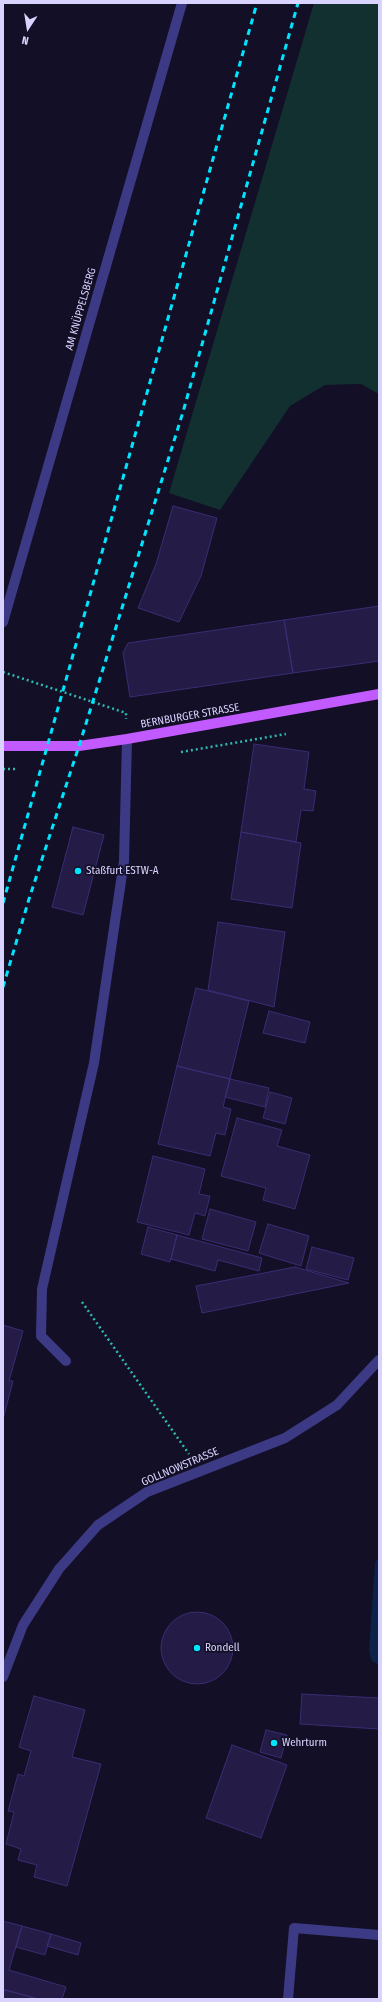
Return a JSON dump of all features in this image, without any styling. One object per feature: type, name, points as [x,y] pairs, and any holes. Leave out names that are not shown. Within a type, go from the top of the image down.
[{"type":"main road","name":"BERNBURGER STRASSE","points":[[3,746],[79,746],[127,739],[379,694]]},
{"type":"street","name":"AM KNÜPPELSBERG","points":[[3,622],[182,3]]},
{"type":"street","points":[[66,1361],[41,1336],[42,1289],[94,1063],[124,861],[127,739]]},
{"type":"street","name":"GOLLNOWSTRASSE","points":[[3,1676],[23,1625],[59,1569],[98,1525],[147,1492],[285,1438],[337,1405],[379,1360]]},
{"type":"street","points":[[288,1999],[294,1928],[379,1935]]},
{"type":"path","points":[[3,672],[126,713],[127,739]]},
{"type":"path","points":[[82,1302],[200,1471]]},
{"type":"green space","points":[[314,3],[379,3],[379,394],[361,384],[325,385],[290,406],[220,510],[169,493]]},
{"type":"water","points":[[379,1556],[379,1665],[372,1661],[369,1651],[375,1563]]},
{"type":"building","points":[[173,506],[217,518],[201,576],[179,622],[138,608],[156,564]]},
{"type":"building","points":[[379,606],[379,661],[293,673],[284,620]]},
{"type":"building","points":[[284,620],[293,673],[130,697],[123,653],[128,643]]},
{"type":"building","points":[[254,744],[309,752],[304,789],[316,791],[313,811],[301,810],[296,842],[241,832]]},
{"type":"building","name":"Staßfurt ESTW-A","points":[[73,827],[104,835],[83,915],[52,907]]},
{"type":"building","points":[[241,832],[301,843],[292,908],[231,899]]},
{"type":"building","points":[[218,922],[285,932],[274,1007],[208,990]]},
{"type":"building","points":[[196,988],[249,1001],[230,1079],[177,1066]]},
{"type":"building","points":[[269,1011],[310,1022],[305,1043],[263,1033]]},
{"type":"building","points":[[177,1066],[230,1079],[223,1107],[231,1109],[225,1135],[216,1133],[210,1156],[158,1144]]},
{"type":"building","points":[[230,1079],[269,1088],[265,1107],[225,1097]]},
{"type":"building","points":[[270,1092],[292,1098],[285,1124],[263,1118]]},
{"type":"building","points":[[237,1118],[282,1130],[277,1146],[310,1155],[295,1209],[263,1200],[266,1188],[221,1176]]},
{"type":"building","points":[[153,1156],[205,1169],[199,1194],[210,1196],[205,1216],[195,1213],[189,1235],[137,1222]]},
{"type":"building","points":[[210,1209],[256,1222],[248,1251],[202,1239]]},
{"type":"building","points":[[268,1224],[309,1236],[301,1266],[259,1253]]},
{"type":"building","points":[[148,1227],[177,1235],[170,1262],[141,1254]]},
{"type":"building","points":[[177,1235],[262,1258],[259,1271],[218,1260],[215,1271],[171,1259]]},
{"type":"building","points":[[312,1247],[354,1258],[348,1280],[306,1269]]},
{"type":"building","points":[[295,1267],[349,1283],[202,1313],[196,1286]]},
{"type":"building","points":[[3,1325],[23,1331],[9,1381],[13,1381],[3,1419]]},
{"type":"building","name":"Rondell","points":[[197,1612],[211,1615],[223,1622],[230,1634],[233,1648],[230,1662],[223,1674],[211,1681],[197,1684],[183,1681],[171,1674],[164,1662],[161,1648],[164,1634],[171,1622],[183,1615]]},
{"type":"building","points":[[302,1694],[379,1698],[379,1729],[300,1724]]},
{"type":"building","points":[[34,1696],[85,1710],[72,1757],[101,1764],[67,1886],[34,1877],[37,1865],[18,1860],[21,1849],[6,1844],[14,1812],[8,1811],[18,1774],[24,1776],[31,1751],[19,1747]]},
{"type":"building","name":"Wehrturm","points":[[266,1730],[287,1735],[281,1758],[260,1752]]},
{"type":"building","points":[[232,1745],[287,1765],[261,1838],[206,1818]]},
{"type":"building","points":[[3,1921],[22,1926],[9,1970],[66,1987],[62,1999],[38,1999],[3,1989]]},
{"type":"building","points":[[22,1926],[51,1934],[45,1955],[16,1947]]},
{"type":"building","points":[[51,1934],[81,1943],[78,1955],[47,1946]]},
{"type":"building","points":[[4,1990],[35,1998],[35,1999],[3,1999]]},
{"type":"railway","points":[[3,903],[257,3]]},
{"type":"railway","points":[[3,987],[29,899],[79,746],[183,412],[298,3]]},
{"type":"place","name":"Staßfurt ESTW-A","points":[[78,871]]},
{"type":"place","name":"Rondell","points":[[197,1648]]},
{"type":"place","name":"Wehrturm","points":[[274,1743]]}]
